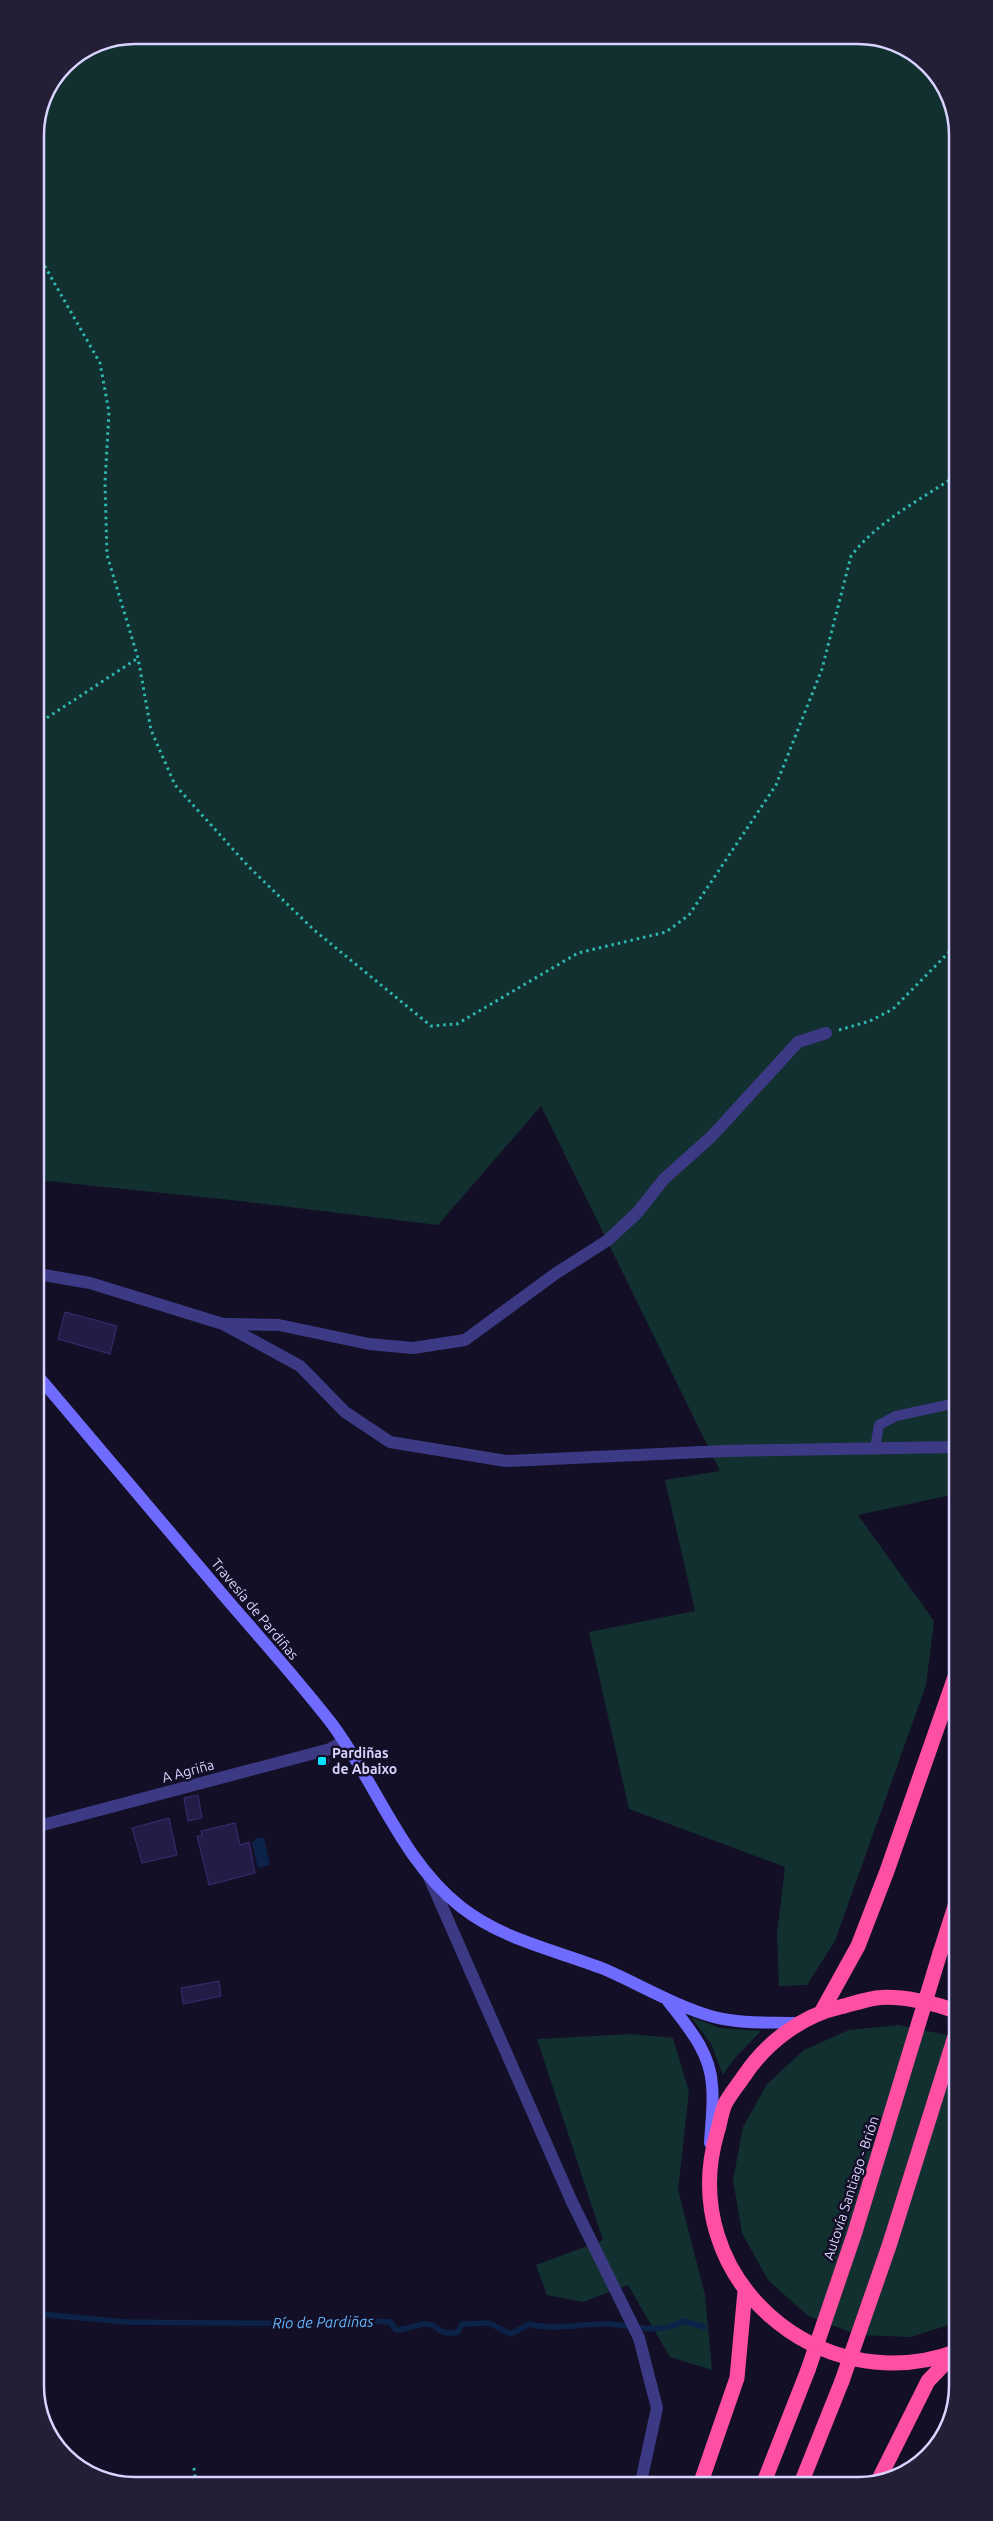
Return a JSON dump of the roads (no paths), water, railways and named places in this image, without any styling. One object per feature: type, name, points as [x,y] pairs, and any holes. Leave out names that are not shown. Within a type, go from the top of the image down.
[{"type":"highway","points":[[822,2011],[858,1946],[887,1871],[949,1694]]},
{"type":"highway","name":"Autovía Santiago - Brión","points":[[766,2477],[808,2370],[855,2232],[949,1925]]},
{"type":"highway","points":[[949,2009],[935,2003],[878,1998],[822,2011],[798,2023],[755,2058],[725,2104],[710,2157],[710,2204],[722,2250],[745,2291],[772,2320],[804,2342],[841,2357],[889,2363],[918,2362],[949,2353]]},
{"type":"highway","points":[[804,2477],[842,2381],[889,2246],[949,2055]]},
{"type":"highway","points":[[703,2477],[737,2378],[745,2291]]},
{"type":"highway","points":[[881,2474],[928,2381],[949,2359]]},
{"type":"street","points":[[223,1324],[279,1324],[369,1344],[413,1348],[465,1340],[555,1274],[608,1240],[637,1213],[664,1179],[712,1136],[798,1042],[826,1033]]},
{"type":"street","points":[[44,1275],[90,1284],[223,1324],[300,1366],[345,1412],[390,1442],[506,1461],[724,1451],[949,1447]]},
{"type":"street","name":"Travesía de Pardiñas","points":[[44,1383],[298,1682],[365,1772],[402,1839],[429,1877],[460,1907],[512,1937],[602,1968],[668,2001],[715,2017],[736,2021],[798,2023]]},
{"type":"street","name":"A Agriña","points":[[44,1825],[330,1749],[344,1742]]},
{"type":"street","points":[[429,1877],[572,2202],[639,2338],[658,2408],[642,2477]]},
{"type":"street","points":[[668,2001],[697,2039],[708,2063],[712,2085],[710,2157]]},
{"type":"lane","points":[[875,1448],[879,1425],[896,1416],[949,1405]]},
{"type":"water","points":[[257,1838],[264,1838],[270,1865],[258,1868],[252,1843]]},
{"type":"waterway","name":"Río de Pardiñas","points":[[44,2314],[126,2322],[338,2324],[373,2321],[390,2322],[396,2330],[429,2324],[446,2333],[458,2332],[462,2324],[489,2323],[511,2334],[529,2324],[549,2327],[609,2324],[656,2329],[665,2328],[684,2321],[704,2327]]},
{"type":"place","name":"Pardiñas de Abaixo","points":[[322,1761]]}]
